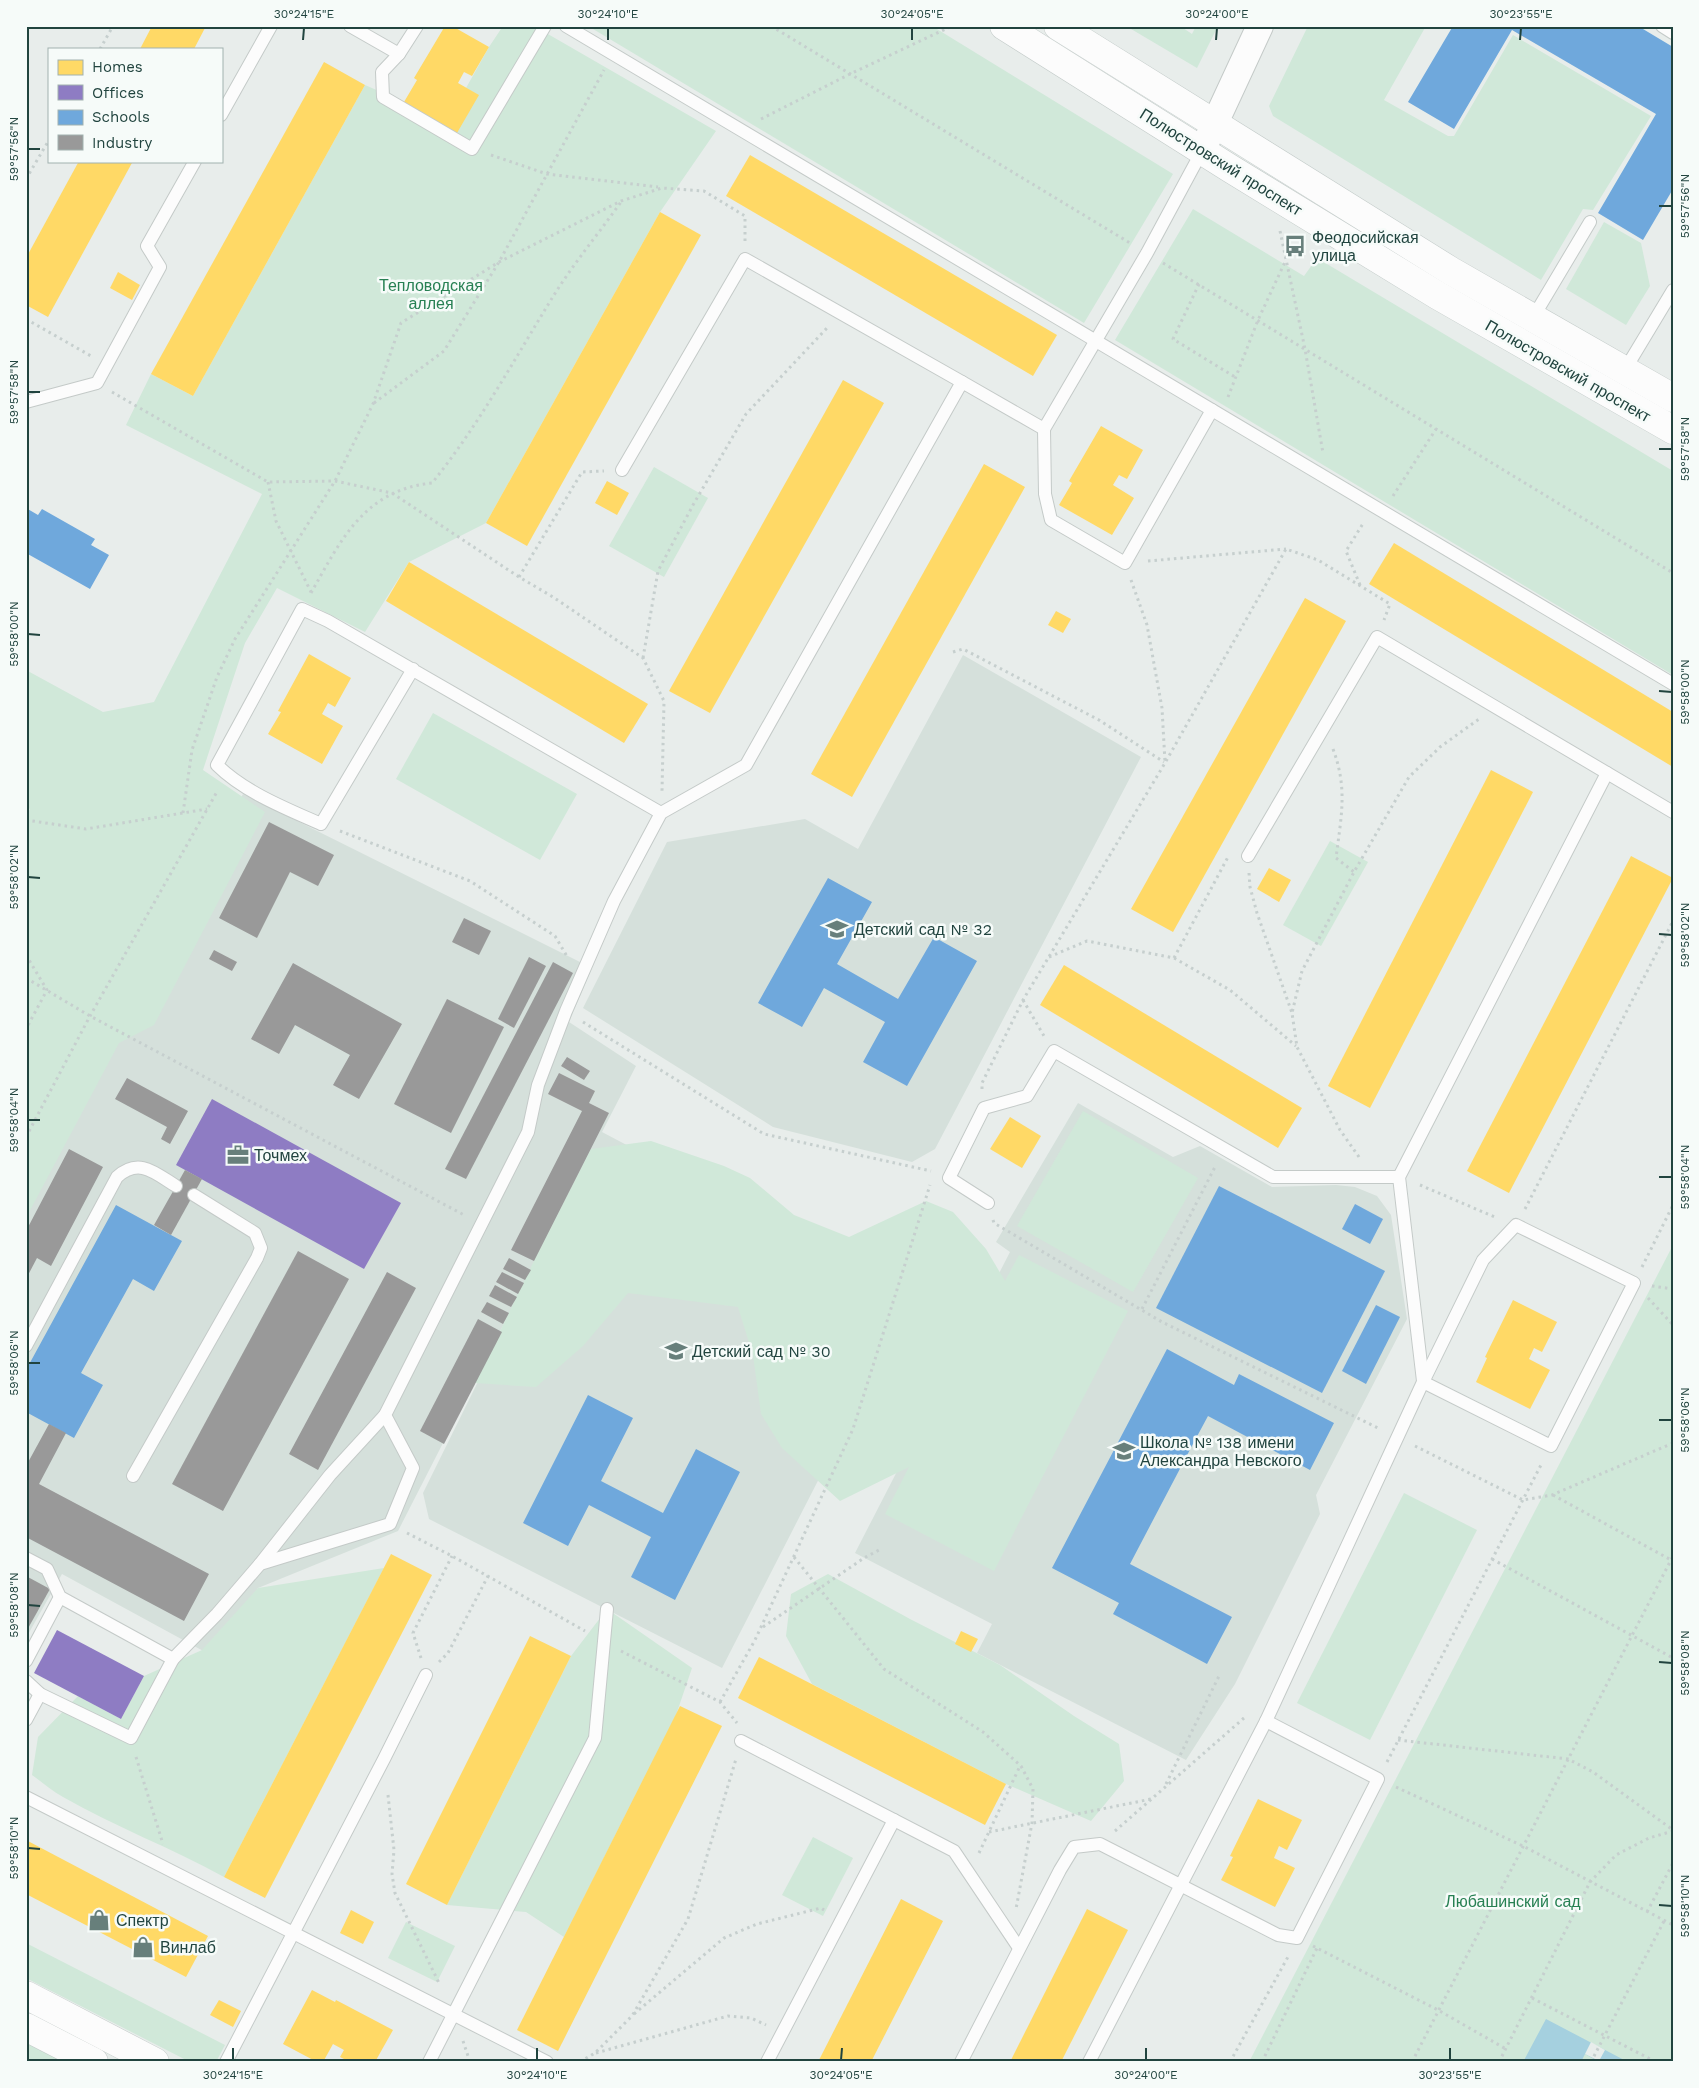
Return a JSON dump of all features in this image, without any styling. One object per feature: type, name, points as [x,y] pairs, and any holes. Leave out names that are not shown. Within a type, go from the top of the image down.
[{"type":"main road","name":"Полюстровский проспект","points":[[1004,26],[1420,285],[1673,430]]},
{"type":"main road","name":"Полюстровский проспект","points":[[1058,26],[1442,266],[1673,398]]},
{"type":"main road","points":[[26,1995],[155,2062]]},
{"type":"main road","points":[[26,2027],[94,2062]]},
{"type":"street","points":[[1202,151],[1260,26]]},
{"type":"lane","points":[[222,112],[271,26]]},
{"type":"lane","points":[[350,26],[399,54]]},
{"type":"lane","points":[[417,26],[399,54],[382,72],[383,97],[472,149],[545,26]]},
{"type":"lane","points":[[566,26],[1673,684]]},
{"type":"lane","points":[[1662,26],[1673,32]]},
{"type":"lane","points":[[1202,151],[1147,253],[1044,429],[1045,494],[1051,520],[1125,563],[1217,413]]},
{"type":"lane","points":[[26,402],[97,383],[160,267],[147,246],[194,162]]},
{"type":"lane","points":[[1518,342],[1590,222]]},
{"type":"lane","points":[[622,470],[745,259],[1044,429]]},
{"type":"lane","points":[[1610,395],[1673,290]]},
{"type":"lane","points":[[26,1681],[40,1694],[131,1738],[173,1659],[217,1614],[260,1564],[330,1475],[385,1415],[528,1132],[538,1085],[566,1011],[614,901],[661,813],[746,765],[962,382]]},
{"type":"lane","points":[[413,669],[321,824],[279,806],[227,774],[217,765],[302,609],[328,621],[413,669],[661,813]]},
{"type":"lane","points":[[1248,856],[1378,637],[1673,812]]},
{"type":"lane","points":[[1423,1382],[1399,1177],[1607,773]]},
{"type":"lane","points":[[988,1202],[949,1178],[984,1108],[1027,1096],[1054,1051],[1273,1177],[1399,1177]]},
{"type":"lane","points":[[26,1346],[117,1177],[136,1166],[151,1171],[176,1186]]},
{"type":"lane","points":[[133,1476],[261,1248],[256,1233],[194,1195]]},
{"type":"lane","points":[[1088,2062],[1266,1721],[1423,1382],[1483,1260],[1516,1225],[1634,1283],[1551,1446],[1423,1382]]},
{"type":"lane","points":[[260,1564],[390,1524],[413,1468],[385,1415]]},
{"type":"lane","points":[[26,1558],[47,1569],[60,1597],[173,1659]]},
{"type":"lane","points":[[26,1661],[60,1597]]},
{"type":"lane","points":[[430,2062],[595,1738],[607,1609]]},
{"type":"lane","points":[[226,2062],[426,1675]]},
{"type":"lane","points":[[26,1720],[40,1694]]},
{"type":"lane","points":[[961,2062],[1019,1948],[1074,1847],[1100,1844],[1278,1935],[1298,1938],[1378,1778],[1266,1721]]},
{"type":"lane","points":[[741,1741],[954,1851],[970,1871],[1019,1948]]},
{"type":"lane","points":[[26,1797],[547,2062]]},
{"type":"lane","points":[[767,2062],[894,1820]]},
{"type":"path","points":[[101,48],[113,26]]},
{"type":"path","points":[[771,26],[1673,573]]},
{"type":"path","points":[[740,129],[952,26]]},
{"type":"path","points":[[373,404],[444,351],[499,262],[612,54]]},
{"type":"path","points":[[26,179],[48,142]]},
{"type":"path","points":[[472,149],[546,174],[662,188],[704,191],[745,216],[745,259]]},
{"type":"path","points":[[183,813],[192,750],[217,677],[235,639],[335,481],[373,404],[401,323],[499,262],[621,201],[662,188]]},
{"type":"path","points":[[302,609],[343,538],[360,516],[392,493],[412,485],[432,483],[450,461],[556,293],[621,201]]},
{"type":"path","points":[[1278,223],[1305,349],[1318,432],[1330,480]]},
{"type":"path","points":[[1217,413],[1286,261]]},
{"type":"path","points":[[1199,284],[1173,339],[1235,376]]},
{"type":"path","points":[[643,658],[658,570],[693,505],[746,414],[840,313]]},
{"type":"path","points":[[26,318],[107,365]]},
{"type":"path","points":[[97,383],[268,482],[335,481],[392,493],[519,577],[553,597],[643,658],[664,701],[661,813]]},
{"type":"path","points":[[1360,585],[1346,551],[1379,509],[1436,429]]},
{"type":"path","points":[[519,577],[582,472],[622,470]]},
{"type":"path","points":[[268,482],[276,521],[311,593],[328,621]]},
{"type":"path","points":[[984,1108],[982,1083],[1023,1000],[1165,763],[1286,549]]},
{"type":"path","points":[[1165,763],[1162,708],[1147,625],[1125,563],[1286,549],[1318,560],[1390,604]]},
{"type":"path","points":[[953,652],[964,649],[1100,720],[1165,763]]},
{"type":"path","points":[[1292,1013],[1302,970],[1354,872],[1409,777],[1440,747],[1496,707]]},
{"type":"path","points":[[1325,727],[1339,763],[1344,799],[1336,858],[1354,872]]},
{"type":"path","points":[[26,1137],[90,1016],[227,774]]},
{"type":"path","points":[[26,820],[86,829],[207,809]]},
{"type":"path","points":[[321,824],[470,881],[555,936],[580,978]]},
{"type":"path","points":[[1174,958],[1229,856],[1248,856],[1250,888],[1292,1013],[1297,1047],[1340,1130],[1372,1177]]},
{"type":"path","points":[[1399,1177],[1516,1225],[1673,920]]},
{"type":"path","points":[[1048,957],[1087,941],[1174,958],[1230,990],[1297,1047]]},
{"type":"path","points":[[26,955],[47,990]]},
{"type":"path","points":[[26,978],[90,1016],[481,1224]]},
{"type":"path","points":[[26,1029],[47,990]]},
{"type":"path","points":[[1023,1000],[1054,1051]]},
{"type":"path","points":[[566,1011],[764,1134],[933,1172]]},
{"type":"path","points":[[1142,1309],[1225,1148]]},
{"type":"path","points":[[720,1702],[761,1628],[853,1428],[931,1182]]},
{"type":"path","points":[[988,1202],[994,1223],[1162,1322],[1523,1500],[1552,1495],[1673,1443]]},
{"type":"path","points":[[1673,1205],[1634,1283],[1673,1325]]},
{"type":"path","points":[[1551,1446],[1378,1778],[1523,1846],[1673,1925]]},
{"type":"path","points":[[1412,2062],[1672,1559],[1552,1495]]},
{"type":"path","points":[[390,1524],[452,1556],[604,1642],[720,1702],[737,1721],[741,1741],[688,1919],[632,2016]]},
{"type":"path","points":[[761,1628],[864,1558],[881,1549]]},
{"type":"path","points":[[426,1675],[414,1632],[452,1556]]},
{"type":"path","points":[[794,1557],[884,1669],[983,1732],[1021,1766],[1033,1789],[1032,1823],[1012,1936]]},
{"type":"path","points":[[1492,1559],[1673,1658]]},
{"type":"path","points":[[426,1675],[448,1652],[488,1576]]},
{"type":"path","points":[[1165,1787],[1219,1676]]},
{"type":"path","points":[[1100,1844],[1251,1712]]},
{"type":"path","points":[[131,1738],[172,1871]]},
{"type":"path","points":[[1398,1740],[1568,1759],[1593,1772],[1673,1831]]},
{"type":"path","points":[[384,1759],[394,1850],[392,1874],[395,1893],[453,2014],[470,2062]]},
{"type":"path","points":[[970,1871],[1021,1766]]},
{"type":"path","points":[[989,1832],[1152,1799]]},
{"type":"path","points":[[1499,2062],[1590,1882],[1616,1855],[1649,1838],[1673,1831]]},
{"type":"path","points":[[1647,1912],[1673,1863]]},
{"type":"path","points":[[580,2062],[595,2053],[632,2016],[724,1938],[757,1924],[820,1908],[843,1919]]},
{"type":"path","points":[[1590,2062],[1664,1921]]},
{"type":"path","points":[[1230,2062],[1298,1938],[1438,2010],[1506,2049]]},
{"type":"path","points":[[1262,2062],[1317,1948]]},
{"type":"path","points":[[1532,1998],[1656,2062]]},
{"type":"path","points":[[595,2053],[728,2016],[751,2018],[782,2033]]},
{"type":"path","points":[[1415,2055],[1417,2062]]},
{"type":"shaded area","name":"Детский сад № 32","points":[[963,655],[1141,757],[935,1149],[912,1162],[773,1127],[583,1008],[667,842],[805,819],[858,849]]},
{"type":"shaded area","points":[[243,794],[592,968],[569,1022],[636,1066],[602,1132],[871,1274],[845,1428],[722,1668],[429,1519],[423,1493],[576,1183],[398,1531],[258,1588],[218,1659],[62,1574],[26,1638],[26,1203]]},
{"type":"shaded area","name":"Школа № 138 имени Александра Невского","points":[[1078,1103],[1173,1157],[1200,1146],[1272,1187],[1336,1185],[1355,1187],[1377,1196],[1391,1215],[1407,1319],[1316,1495],[1320,1514],[1235,1684],[1186,1760],[977,1653],[992,1624],[855,1553],[1010,1252],[996,1242]]},
{"type":"green space","name":"Тепловодская аллея","points":[[503,26],[534,26],[716,131],[660,212],[486,523],[409,562],[365,632],[277,588],[245,643],[203,770],[265,812],[154,1025],[119,1043],[26,1218],[26,816],[30,809],[26,807],[26,670],[103,712],[154,702],[262,494],[126,425],[151,374],[193,396],[365,85],[404,102],[478,95],[466,88]]},
{"type":"green space","points":[[588,26],[932,26],[1173,174],[1084,323]]},
{"type":"green space","points":[[1126,26],[1180,26],[1192,34],[1196,26],[1218,26],[1197,68]]},
{"type":"green space","points":[[1308,26],[1426,26],[1384,100],[1448,136],[1454,136],[1513,35],[1651,116],[1593,210],[1583,209],[1541,280],[1273,116],[1269,106]]},
{"type":"green space","points":[[1193,209],[1304,276],[1317,258],[1673,471],[1673,675],[1115,340]]},
{"type":"green space","points":[[1604,222],[1641,243],[1650,286],[1626,325],[1566,289]]},
{"type":"green space","points":[[654,467],[708,498],[664,577],[609,546]]},
{"type":"green space","points":[[433,713],[577,794],[540,860],[396,779]]},
{"type":"green space","points":[[1330,841],[1368,862],[1321,946],[1283,925]]},
{"type":"green space","points":[[1083,1111],[1198,1178],[1133,1292],[1017,1226]]},
{"type":"green space","points":[[651,1141],[724,1166],[750,1178],[794,1215],[849,1237],[926,1201],[953,1212],[986,1249],[1005,1281],[1019,1255],[1128,1311],[994,1571],[885,1514],[909,1467],[840,1501],[782,1448],[761,1414],[753,1355],[738,1307],[628,1293],[583,1346],[536,1387],[475,1383],[591,1149]]},
{"type":"green space","name":"Любашинский сад","points":[[1673,1245],[1673,2062],[1249,2062]]},
{"type":"green space","points":[[1404,1493],[1477,1530],[1370,1740],[1297,1703]]},
{"type":"green space","points":[[384,1568],[224,1877],[83,1808],[59,1795],[32,1775],[38,1737],[78,1696],[121,1719],[144,1676],[202,1650],[258,1588]]},
{"type":"green space","points":[[828,1574],[1000,1665],[1074,1716],[1119,1744],[1124,1781],[1091,1821],[1006,1784],[812,1684],[786,1636],[791,1594]]},
{"type":"green space","points":[[607,1609],[692,1668],[676,1715],[564,1937],[526,1912],[447,1905],[571,1656]]},
{"type":"green space","points":[[813,1837],[853,1858],[823,1916],[782,1895]]},
{"type":"green space","points":[[406,1922],[455,1946],[437,1982],[388,1958]]},
{"type":"green space","points":[[26,1943],[225,2045],[216,2062],[190,2062],[26,1978]]},
{"type":"green space","points":[[26,2041],[66,2062],[26,2062]]},
{"type":"water","points":[[1546,2019],[1628,2062],[1599,2062],[1585,2054],[1581,2062],[1523,2062]]},
{"type":"pier","points":[[1591,2042],[1605,2050],[1599,2061],[1585,2054]]},
{"type":"building: Homes","points":[[152,26],[206,26],[195,48],[141,48]]},
{"type":"building: Homes","points":[[445,26],[452,26],[489,47],[472,76],[464,72],[458,83],[479,95],[457,133],[404,102],[417,80],[414,78]]},
{"type":"building: Homes","points":[[324,62],[365,85],[193,396],[151,374]]},
{"type":"building: Homes","points":[[750,155],[1057,335],[1033,376],[726,196]]},
{"type":"building: Homes","points":[[78,162],[132,162],[48,317],[26,305],[26,258]]},
{"type":"building: Homes","points":[[660,212],[701,235],[527,546],[486,523]]},
{"type":"building: Homes","points":[[118,272],[140,285],[132,300],[110,288]]},
{"type":"building: Homes","points":[[843,380],[884,403],[710,713],[669,691]]},
{"type":"building: Homes","points":[[1101,426],[1143,450],[1127,479],[1119,475],[1113,485],[1134,498],[1112,535],[1059,505],[1072,483],[1069,481]]},
{"type":"building: Homes","points":[[984,464],[1025,487],[852,797],[811,774]]},
{"type":"building: Homes","points":[[607,481],[629,493],[617,515],[595,503]]},
{"type":"building: Homes","points":[[1394,543],[1673,712],[1673,767],[1369,584]]},
{"type":"building: Homes","points":[[409,562],[648,704],[624,743],[386,601]]},
{"type":"building: Homes","points":[[1305,598],[1346,621],[1173,932],[1131,909]]},
{"type":"building: Homes","points":[[1056,611],[1071,619],[1063,633],[1048,625]]},
{"type":"building: Homes","points":[[309,654],[351,678],[335,707],[328,703],[322,714],[343,726],[322,764],[268,734],[281,712],[278,711]]},
{"type":"building: Homes","points":[[1491,770],[1533,792],[1370,1108],[1328,1086]]},
{"type":"building: Homes","points":[[1631,856],[1673,878],[1509,1193],[1467,1171]]},
{"type":"building: Homes","points":[[1269,868],[1291,880],[1279,902],[1257,889]]},
{"type":"building: Homes","points":[[1064,965],[1302,1108],[1278,1148],[1040,1005]]},
{"type":"building: Homes","points":[[1010,1117],[1041,1136],[1022,1168],[990,1149]]},
{"type":"building: Homes","points":[[1513,1300],[1557,1322],[1542,1352],[1534,1348],[1529,1359],[1550,1370],[1530,1409],[1476,1382],[1487,1358],[1485,1357]]},
{"type":"building: Homes","points":[[391,1554],[432,1575],[265,1898],[224,1877]]},
{"type":"building: Homes","points":[[961,1631],[978,1639],[971,1652],[955,1644]]},
{"type":"building: Homes","points":[[530,1636],[571,1656],[447,1905],[406,1884]]},
{"type":"building: Homes","points":[[759,1657],[1006,1784],[985,1825],[738,1698]]},
{"type":"building: Homes","points":[[680,1706],[722,1726],[558,2051],[517,2030]]},
{"type":"building: Homes","points":[[1258,1799],[1302,1820],[1287,1850],[1279,1846],[1274,1858],[1295,1868],[1275,1907],[1221,1880],[1233,1857],[1230,1856]]},
{"type":"building: Homes","points":[[26,1840],[208,1936],[186,1977],[26,1894]]},
{"type":"building: Homes","points":[[901,1899],[943,1921],[871,2062],[818,2062]]},
{"type":"building: Homes","points":[[1087,1909],[1128,1930],[1061,2062],[1010,2062]]},
{"type":"building: Homes","points":[[351,1910],[374,1922],[363,1944],[340,1933]]},
{"type":"building: Homes","points":[[312,1990],[335,2002],[336,2000],[393,2030],[375,2062],[350,2062],[340,2057],[344,2050],[333,2044],[323,2062],[317,2062],[283,2044]]},
{"type":"building: Homes","points":[[219,2000],[241,2011],[233,2027],[210,2015]]},
{"type":"building: Offices","points":[[212,1099],[401,1203],[364,1269],[176,1165]]},
{"type":"building: Offices","points":[[57,1630],[144,1676],[121,1719],[34,1673]]},
{"type":"building: Schools","points":[[1453,26],[1638,26],[1673,47],[1673,189],[1643,240],[1598,213],[1656,114],[1512,30],[1454,129],[1408,102]]},
{"type":"building: Schools","points":[[26,508],[38,515],[42,509],[95,539],[91,545],[109,555],[90,589],[26,553]]},
{"type":"building: Schools","points":[[828,878],[872,902],[837,964],[898,999],[934,937],[977,961],[907,1086],[863,1062],[885,1022],[824,988],[802,1027],[758,1003]]},
{"type":"building: Schools","points":[[1219,1186],[1385,1271],[1322,1393],[1156,1308]]},
{"type":"building: Schools","points":[[1355,1204],[1383,1219],[1370,1244],[1342,1229]]},
{"type":"building: Schools","points":[[116,1205],[182,1241],[154,1291],[133,1279],[81,1373],[103,1385],[74,1438],[26,1412],[26,1370]]},
{"type":"building: Schools","points":[[1376,1305],[1400,1317],[1366,1384],[1342,1371]]},
{"type":"building: Schools","points":[[1167,1349],[1234,1385],[1239,1374],[1334,1423],[1310,1470],[1208,1416],[1194,1442],[1130,1564],[1232,1617],[1207,1664],[1113,1614],[1119,1603],[1052,1568]]},
{"type":"building: Schools","points":[[588,1395],[633,1418],[601,1481],[663,1513],[696,1449],[740,1472],[675,1600],[631,1577],[651,1537],[589,1505],[568,1546],[523,1523]]},
{"type":"building: Industry","points":[[269,822],[334,855],[318,886],[290,872],[257,938],[219,918]]},
{"type":"building: Industry","points":[[464,918],[491,931],[479,955],[452,942]]},
{"type":"building: Industry","points":[[214,950],[237,962],[232,971],[209,959]]},
{"type":"building: Industry","points":[[529,957],[546,966],[514,1028],[498,1019]]},
{"type":"building: Industry","points":[[553,962],[573,973],[466,1179],[445,1169]]},
{"type":"building: Industry","points":[[293,963],[402,1024],[359,1099],[333,1085],[350,1055],[295,1025],[279,1054],[251,1039]]},
{"type":"building: Industry","points":[[447,999],[504,1027],[451,1133],[394,1104]]},
{"type":"building: Industry","points":[[567,1057],[590,1071],[584,1080],[561,1066]]},
{"type":"building: Industry","points":[[559,1073],[595,1091],[589,1103],[609,1113],[534,1261],[511,1250],[582,1111],[548,1094]]},
{"type":"building: Industry","points":[[127,1078],[188,1111],[170,1144],[161,1139],[167,1127],[115,1099]]},
{"type":"building: Industry","points":[[69,1149],[103,1167],[51,1266],[37,1258],[26,1279],[26,1231]]},
{"type":"building: Industry","points":[[185,1170],[202,1179],[171,1235],[154,1225]]},
{"type":"building: Industry","points":[[298,1251],[349,1279],[223,1511],[172,1484]]},
{"type":"building: Industry","points":[[509,1258],[531,1270],[525,1280],[503,1269]]},
{"type":"building: Industry","points":[[387,1272],[416,1288],[318,1470],[289,1454]]},
{"type":"building: Industry","points":[[502,1272],[524,1283],[518,1294],[496,1282]]},
{"type":"building: Industry","points":[[495,1285],[517,1297],[511,1307],[489,1296]]},
{"type":"building: Industry","points":[[487,1302],[509,1313],[503,1324],[481,1312]]},
{"type":"building: Industry","points":[[478,1319],[502,1332],[444,1444],[420,1431]]},
{"type":"building: Industry","points":[[49,1424],[66,1433],[39,1484],[209,1574],[184,1621],[26,1537],[26,1466]]},
{"type":"building: Industry","points":[[26,1576],[50,1589],[26,1632]]},
{"type":"place","name":"Феодосийская улица","points":[[1295,246]]},
{"type":"place","name":"Детский сад № 32","points":[[837,929]]},
{"type":"place","name":"Точмех","points":[[238,1155]]},
{"type":"place","name":"Детский сад № 30","points":[[676,1351]]},
{"type":"place","name":"Школа № 138 имени Александра Невского","points":[[1124,1451]]},
{"type":"place","name":"Спектр","points":[[99,1920]]},
{"type":"place","name":"Винлаб","points":[[143,1947]]}]
